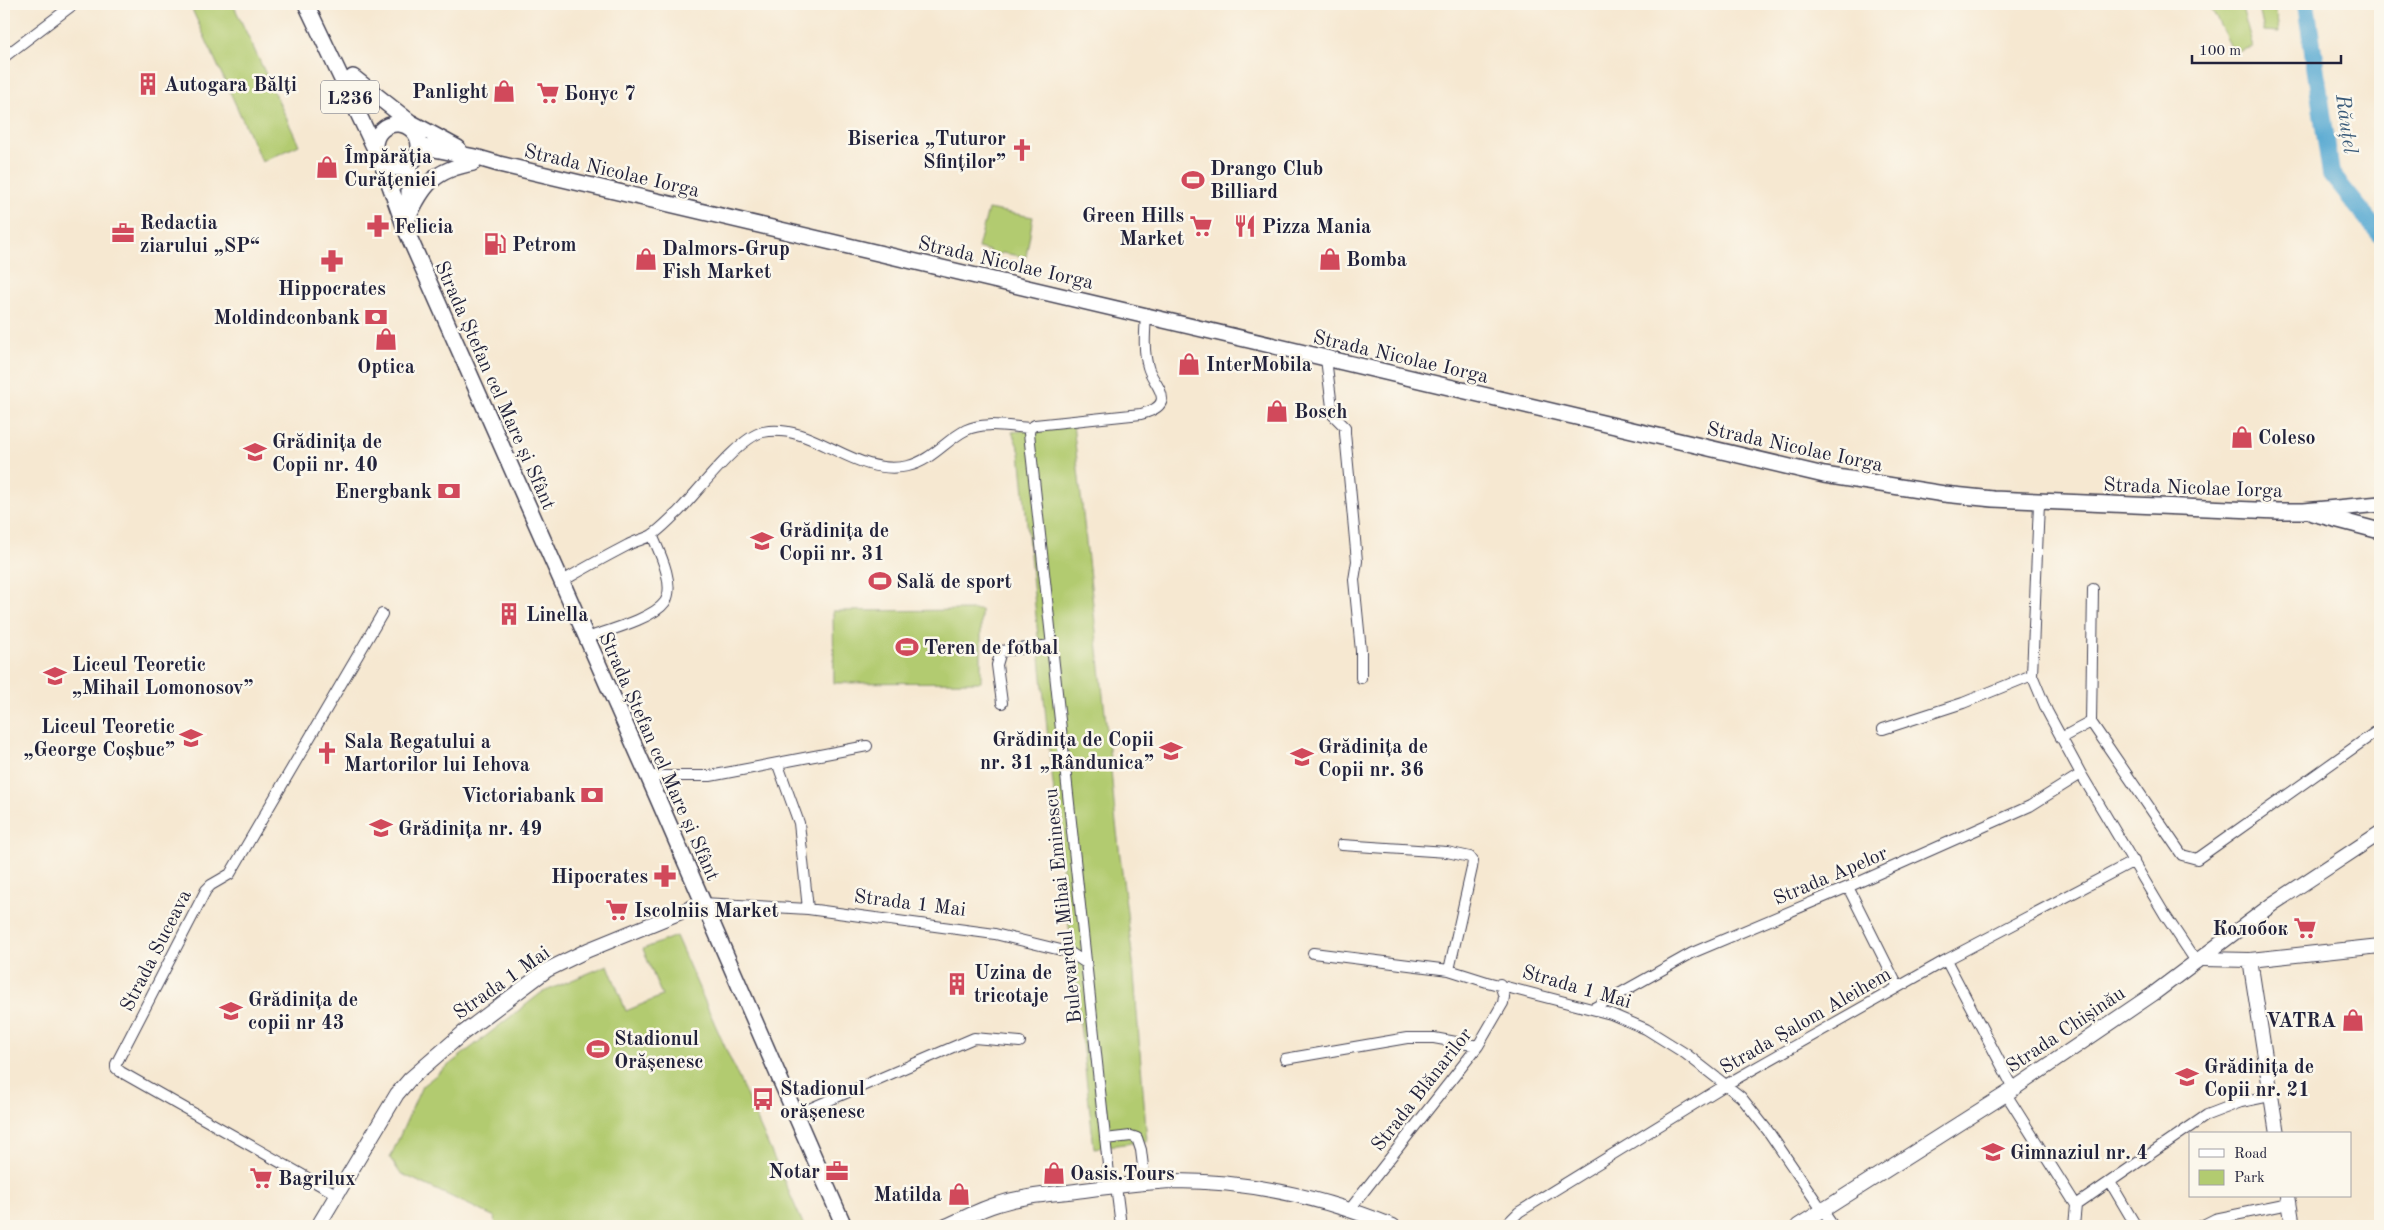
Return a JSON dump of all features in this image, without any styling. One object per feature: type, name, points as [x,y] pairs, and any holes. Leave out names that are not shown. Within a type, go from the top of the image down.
[{"type":"main road","name":"Strada Ștefan cel Mare și Sfânt","points":[[306,4],[378,156],[561,582],[648,776],[844,1226]]},
{"type":"main road","name":"L236","points":[[326,44],[353,77],[401,124],[413,132],[415,155]]},
{"type":"main road","points":[[353,77],[410,122],[474,160]]},
{"type":"main road","name":"L236","points":[[378,156],[375,142],[382,130],[387,126],[401,124]]},
{"type":"main road","points":[[378,156],[391,167],[400,168],[415,155]]},
{"type":"main road","points":[[407,223],[415,155]]},
{"type":"main road","name":"Strada Nicolae Iorga","points":[[415,155],[499,164],[1824,475],[1944,494],[2039,503],[2304,511],[2380,504]]},
{"type":"main road","points":[[407,223],[417,198],[431,180],[448,169],[474,160]]},
{"type":"main road","name":"Strada Nicolae Iorga","points":[[2304,511],[2380,531]]},
{"type":"street","points":[[4,57],[74,4]]},
{"type":"street","points":[[561,582],[630,544],[652,535],[678,512],[742,444],[762,432],[785,431],[807,437],[860,462],[885,467],[908,466],[926,458],[966,430],[980,426],[1030,428],[1035,425],[1141,414],[1150,411],[1159,404],[1162,397],[1161,388],[1149,372],[1146,358],[1146,316]]},
{"type":"street","points":[[1326,358],[1334,415],[1345,427],[1357,561],[1354,580],[1362,651],[1360,678]]},
{"type":"street","name":"Bulevardul Mihai Eminescu","points":[[1030,428],[1030,453],[1105,1139],[1109,1174],[1116,1186],[1121,1226]]},
{"type":"street","points":[[2039,503],[2032,675],[2061,738],[2081,774],[2165,915],[2200,961],[2250,960],[2380,946]]},
{"type":"street","points":[[587,638],[639,619],[658,609],[665,602],[667,585],[665,563],[652,535]]},
{"type":"street","points":[[2093,588],[2092,722],[2182,855],[2196,858],[2380,729]]},
{"type":"street","name":"Strada Suceava","points":[[336,1194],[121,1072],[116,1068],[116,1064],[206,890],[211,884],[230,874],[382,614]]},
{"type":"street","points":[[1002,703],[997,665],[1001,651],[1051,645]]},
{"type":"street","points":[[1883,729],[1963,703],[2032,675]]},
{"type":"street","points":[[2061,738],[2092,722]]},
{"type":"street","points":[[648,776],[710,776],[762,765],[778,765],[867,746]]},
{"type":"street","points":[[778,765],[799,823],[808,909]]},
{"type":"street","name":"Strada Apelor","points":[[1592,1009],[1692,953],[1848,887],[2030,806],[2081,774]]},
{"type":"street","name":"Strada Chișinău","points":[[1798,1226],[2010,1091],[2200,961],[2274,904],[2380,833]]},
{"type":"street","points":[[1342,845],[1447,852],[1470,857],[1473,862],[1472,868],[1449,970]]},
{"type":"street","name":"Strada Șalom Aleihem","points":[[1505,1226],[1519,1212],[1727,1084],[1946,960],[2134,861]]},
{"type":"street","points":[[1848,887],[1898,987]]},
{"type":"street","name":"Strada 1 Mai","points":[[318,1226],[397,1094],[410,1080],[488,1013],[534,979],[560,963],[703,902],[808,909],[995,934],[1069,952],[1086,962]]},
{"type":"street","name":"Strada 1 Mai","points":[[1313,953],[1449,970],[1611,1014],[1646,1029],[1669,1042],[1727,1084],[1741,1097],[1768,1131],[1824,1210],[1833,1226]]},
{"type":"street","points":[[1946,960],[2010,1091],[2076,1205],[2074,1226]]},
{"type":"street","points":[[2250,960],[2277,1132]]},
{"type":"street","name":"Strada Blănarilor","points":[[1350,1209],[1478,1046],[1502,1003],[1504,997],[1500,984]]},
{"type":"street","points":[[795,1115],[974,1038],[1020,1042]]},
{"type":"street","points":[[1285,1059],[1407,1038],[1434,1038],[1478,1046]]},
{"type":"street","points":[[2076,1205],[2207,1114],[2241,1102],[2270,1096]]},
{"type":"street","points":[[1105,1139],[1130,1136],[1137,1138],[1141,1150],[1145,1183]]},
{"type":"street","points":[[946,1226],[997,1204],[1020,1198],[1145,1183],[1191,1182],[1241,1186],[1292,1194],[1350,1209],[1393,1226]]},
{"type":"street","points":[[2110,1182],[2136,1226]]},
{"type":"street","points":[[2201,1226],[2215,1218],[2288,1200],[2293,1226]]},
{"type":"green space","points":[[233,4],[299,145],[262,162],[190,5]]},
{"type":"green space","points":[[2209,4],[2241,4],[2253,47],[2234,53]]},
{"type":"green space","points":[[2258,4],[2275,4],[2279,32],[2264,31]]},
{"type":"green space","points":[[988,209],[1033,217],[1026,257],[1002,253],[998,255],[998,265],[984,262],[990,257],[990,251],[978,248]]},
{"type":"green space","points":[[1073,424],[1115,815],[1133,962],[1147,1141],[1094,1148],[1048,739],[1020,452],[1012,432]]},
{"type":"green space","name":"Teren de fotbal","points":[[981,610],[981,682],[834,683],[833,611]]},
{"type":"green space","name":"Stadionul Orășenesc","points":[[676,936],[804,1226],[496,1226],[495,1217],[400,1173],[390,1158],[422,1086],[541,993],[608,965],[626,1011],[662,996],[643,949]]},
{"type":"waterway","name":"Răuțel","points":[[2306,4],[2331,174],[2380,234]]},
{"type":"place","name":"Autogara Bălți","points":[[148,84]]},
{"type":"place","name":"Panlight","points":[[504,91]]},
{"type":"place","name":"Бонус 7","points":[[548,93]]},
{"type":"place","name":"Biserica „Tuturor Sfinților”","points":[[1022,150]]},
{"type":"place","name":"Împărăția Curățeniei","points":[[327,167]]},
{"type":"place","name":"Drango Club Billiard","points":[[1193,180]]},
{"type":"place","name":"Felicia","points":[[378,226]]},
{"type":"place","name":"Green Hills Market","points":[[1201,226]]},
{"type":"place","name":"Pizza Mania","points":[[1245,226]]},
{"type":"place","name":"Redactia ziarului „SP“","points":[[123,233]]},
{"type":"place","name":"Petrom","points":[[495,244]]},
{"type":"place","name":"Dalmors-Grup Fish Market","points":[[646,259]]},
{"type":"place","name":"Bomba","points":[[1330,259]]},
{"type":"place","name":"Hippocrates","points":[[332,261]]},
{"type":"place","name":"Moldindconbank","points":[[376,317]]},
{"type":"place","name":"Optica","points":[[386,339]]},
{"type":"place","name":"InterMobila","points":[[1189,364]]},
{"type":"place","name":"Bosch","points":[[1277,411]]},
{"type":"place","name":"Coleso","points":[[2242,437]]},
{"type":"place","name":"Grădinița de Copii nr. 40","points":[[255,452]]},
{"type":"place","name":"Energbank","points":[[449,491]]},
{"type":"place","name":"Grădinița de Copii nr. 31","points":[[762,541]]},
{"type":"place","name":"Sală de sport","points":[[880,581]]},
{"type":"place","name":"Linella","points":[[509,614]]},
{"type":"place","name":"Teren de fotbal","points":[[907,647]]},
{"type":"place","name":"Liceul Teoretic „Mihail Lomonosov”","points":[[55,676]]},
{"type":"place","name":"Liceul Teoretic „George Coșbuc”","points":[[191,738]]},
{"type":"place","name":"Grădinița de Copii nr. 31 „Rândunica”","points":[[1171,751]]},
{"type":"place","name":"Sala Regatului a Martorilor lui Iehova","points":[[327,753]]},
{"type":"place","name":"Grădinița de Copii nr. 36","points":[[1302,757]]},
{"type":"place","name":"Victoriabank","points":[[592,795]]},
{"type":"place","name":"Grădinița nr. 49","points":[[381,828]]},
{"type":"place","name":"Hipocrates","points":[[665,876]]},
{"type":"place","name":"Iscolniis Market","points":[[617,910]]},
{"type":"place","name":"Колобок","points":[[2305,928]]},
{"type":"place","name":"Uzina de tricotaje","points":[[957,984]]},
{"type":"place","name":"Grădinița de copii nr 43","points":[[231,1011]]},
{"type":"place","name":"VATRA","points":[[2353,1020]]},
{"type":"place","name":"Stadionul Orășenesc","points":[[598,1049]]},
{"type":"place","name":"Grădinița de Copii nr. 21","points":[[2187,1077]]},
{"type":"place","name":"Stadionul orășenesc","points":[[763,1099]]},
{"type":"place","name":"Gimnaziul nr. 4","points":[[1993,1152]]},
{"type":"place","name":"Notar","points":[[837,1171]]},
{"type":"place","name":"Oasis.Tours","points":[[1054,1173]]},
{"type":"place","name":"Bagrilux","points":[[261,1178]]},
{"type":"place","name":"Matilda","points":[[959,1194]]}]
